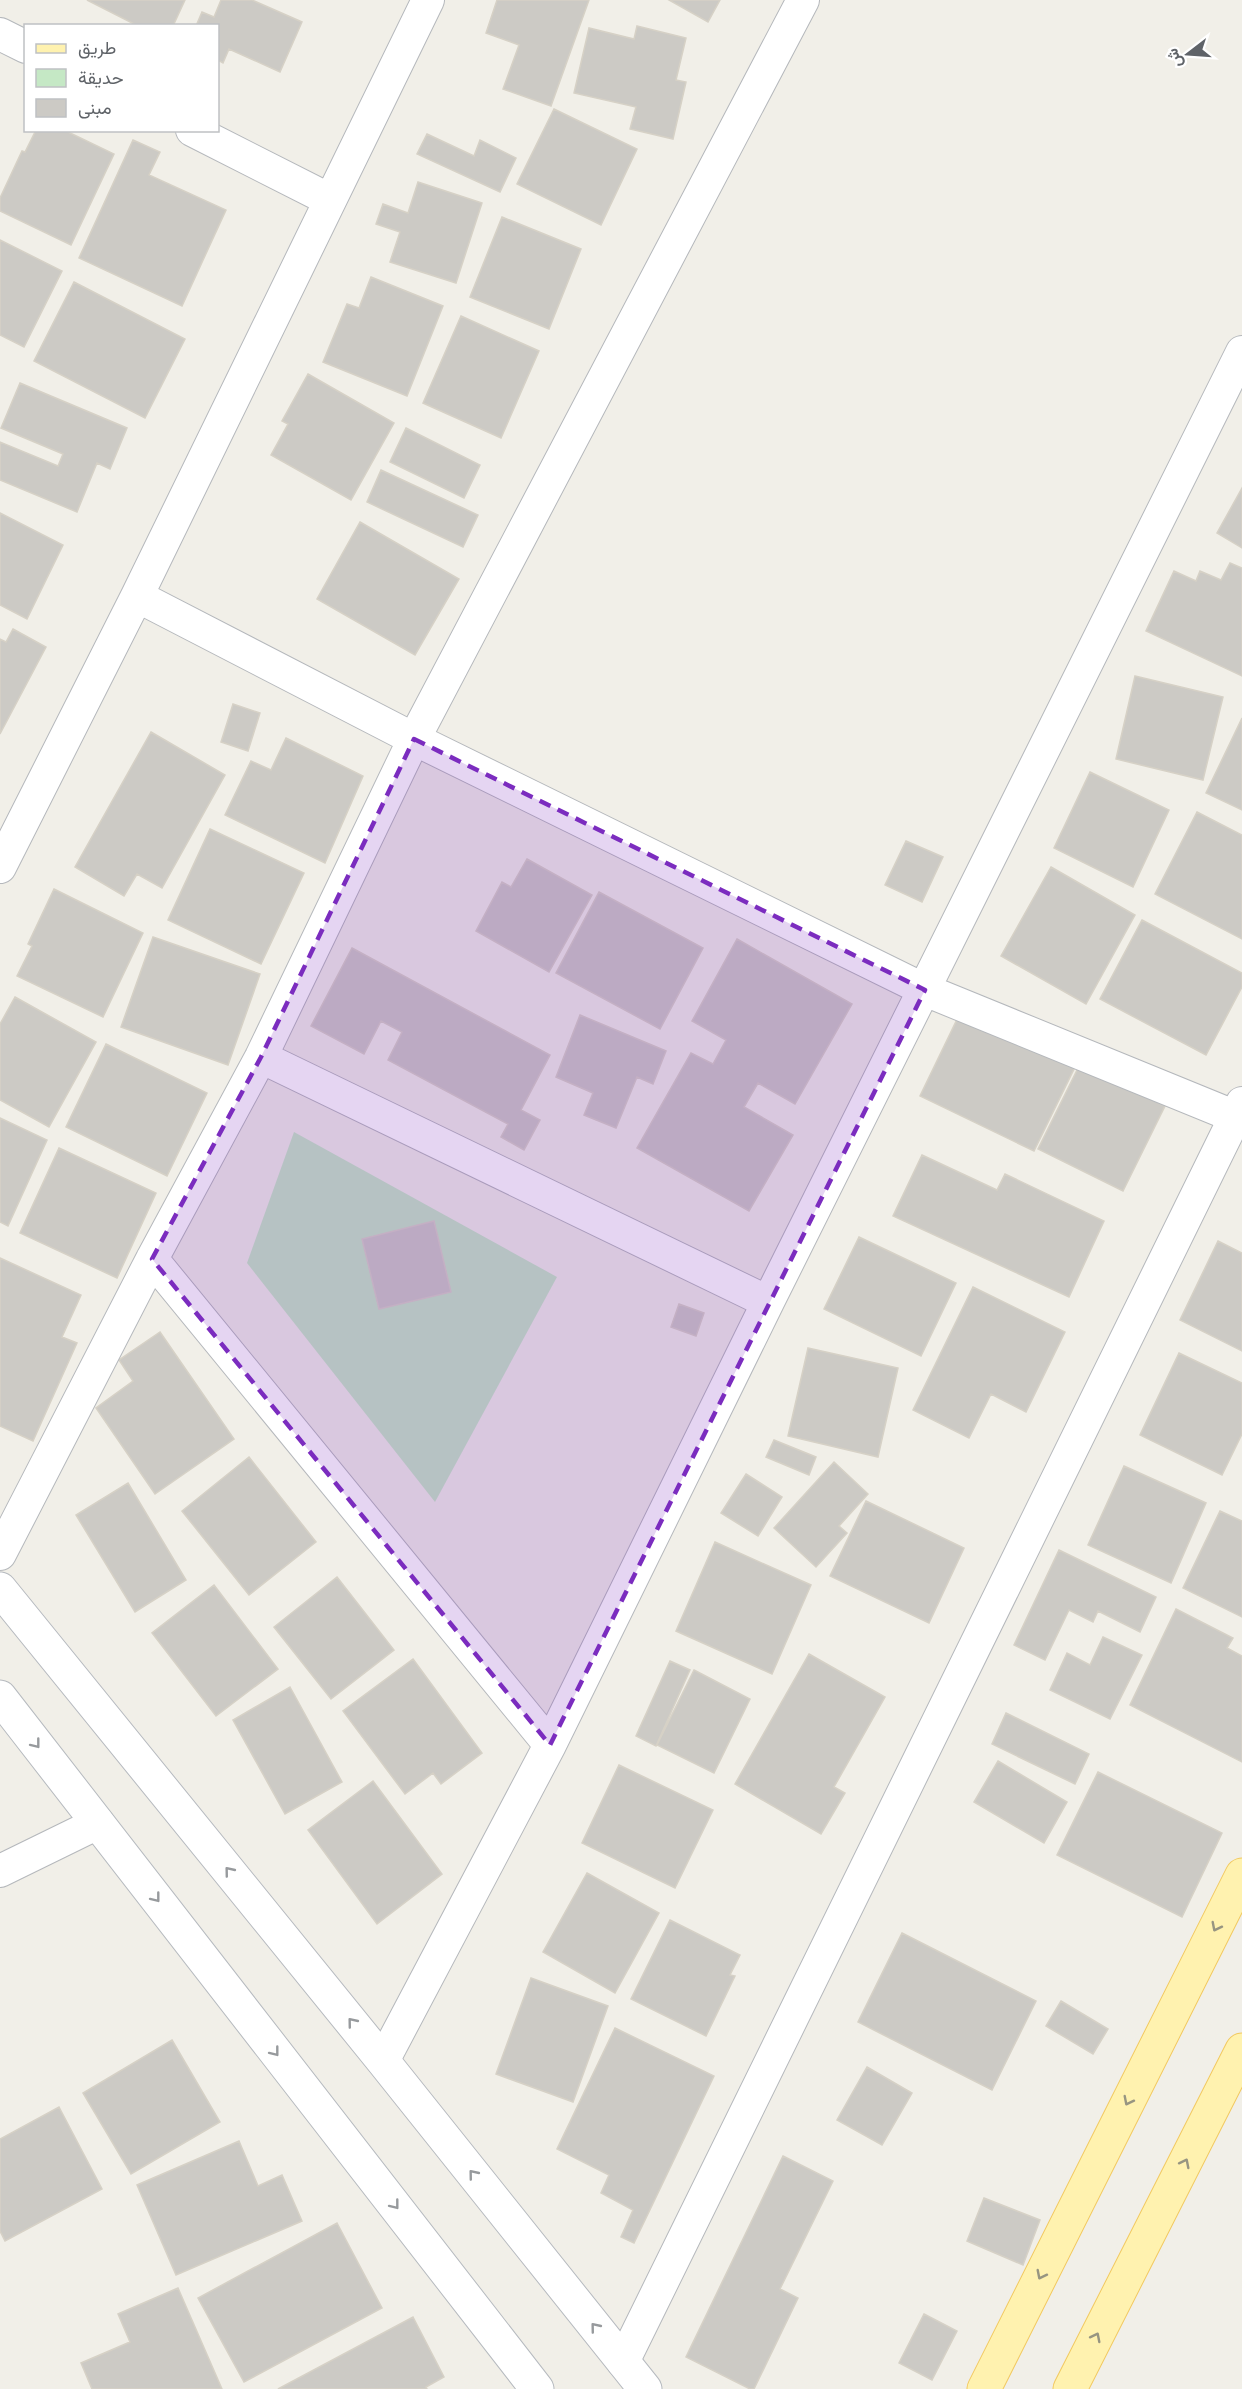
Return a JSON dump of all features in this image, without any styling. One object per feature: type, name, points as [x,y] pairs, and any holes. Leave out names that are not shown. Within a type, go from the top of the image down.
[{"type":"main road","points":[[984,2389],[1242,1875]]},
{"type":"main road","points":[[1070,2389],[1242,2050]]},
{"type":"street","points":[[0,867],[137,597],[428,0]]},
{"type":"street","points":[[0,1554],[152,1259],[261,1057],[414,739],[803,0]]},
{"type":"street","points":[[0,34],[24,46]]},
{"type":"street","points":[[196,132],[330,200]]},
{"type":"street","points":[[383,2061],[550,1745],[768,1302],[1242,352]]},
{"type":"street","points":[[137,597],[414,739],[925,990],[1239,1110],[623,2362]]},
{"type":"street","points":[[261,1057],[768,1302]]},
{"type":"street","points":[[152,1259],[550,1745]]},
{"type":"street","points":[[0,1589],[383,2061],[645,2389]]},
{"type":"street","points":[[0,1697],[537,2389]]},
{"type":"street","points":[[0,1871],[98,1823]]},
{"type":"highlighted area","points":[[414,739],[925,990],[550,1745],[152,1259],[261,1057]]},
{"type":"green space","points":[[294,1132],[557,1277],[435,1502],[247,1263]]},
{"type":"building","points":[[87,0],[185,0],[174,24],[134,24]]},
{"type":"building","points":[[221,0],[252,0],[302,22],[280,72],[229,49],[223,63],[219,61],[219,24],[197,24],[202,12],[214,17]]},
{"type":"building","points":[[497,0],[589,0],[551,106],[503,89],[519,45],[486,33]]},
{"type":"building","points":[[669,0],[720,0],[708,22]]},
{"type":"building","points":[[637,26],[686,38],[676,80],[686,82],[673,139],[630,129],[636,107],[574,93],[589,28],[634,39]]},
{"type":"building","points":[[554,109],[637,149],[601,225],[517,184]]},
{"type":"building","points":[[35,132],[68,132],[114,154],[71,245],[0,211],[0,198],[22,151],[25,152]]},
{"type":"building","points":[[427,134],[474,156],[480,140],[516,158],[500,192],[417,154]]},
{"type":"building","points":[[133,140],[160,152],[149,175],[226,210],[182,306],[79,258]]},
{"type":"building","points":[[418,182],[482,203],[456,283],[390,262],[400,232],[376,224],[383,204],[408,213]]},
{"type":"building","points":[[502,217],[581,249],[549,329],[470,297]]},
{"type":"building","points":[[0,240],[62,271],[24,347],[0,335]]},
{"type":"building","points":[[371,277],[443,306],[407,396],[323,362],[347,304],[359,308]]},
{"type":"building","points":[[74,282],[185,339],[145,418],[34,361]]},
{"type":"building","points":[[461,316],[539,351],[501,438],[423,403]]},
{"type":"building","points":[[308,374],[394,423],[351,500],[271,455],[288,424],[282,421]]},
{"type":"building","points":[[20,383],[127,428],[110,469],[97,463],[77,512],[0,480],[0,442],[58,466],[63,454],[1,428]]},
{"type":"building","points":[[406,428],[480,465],[464,498],[390,462]]},
{"type":"building","points":[[381,470],[478,515],[463,547],[367,502]]},
{"type":"building","points":[[1242,488],[1242,548],[1217,533]]},
{"type":"building","points":[[0,513],[63,545],[27,619],[0,605]]},
{"type":"building","points":[[360,522],[459,579],[415,655],[317,599]]},
{"type":"building","points":[[1230,563],[1242,568],[1242,676],[1146,631],[1174,571],[1196,581],[1200,571],[1221,580]]},
{"type":"building","points":[[13,629],[46,647],[0,734],[0,639],[6,642]]},
{"type":"building","points":[[1135,676],[1223,697],[1203,780],[1116,759]]},
{"type":"building","points":[[233,704],[260,713],[248,751],[221,742]]},
{"type":"building","points":[[1242,718],[1242,810],[1206,793]]},
{"type":"building","points":[[151,732],[225,775],[162,888],[137,874],[124,896],[75,867]]},
{"type":"building","points":[[286,738],[363,776],[325,863],[225,815],[251,761],[271,770]]},
{"type":"building","points":[[1090,772],[1169,810],[1133,887],[1054,848]]},
{"type":"building","points":[[1197,812],[1242,835],[1242,939],[1155,894]]},
{"type":"building","points":[[210,829],[304,873],[261,964],[168,920]]},
{"type":"building","points":[[906,841],[943,857],[922,902],[885,885]]},
{"type":"building","points":[[527,859],[592,895],[549,972],[476,931],[502,882],[511,887]]},
{"type":"building","points":[[1051,867],[1135,915],[1086,1004],[1001,956]]},
{"type":"building","points":[[54,889],[143,933],[103,1017],[17,976],[32,946],[28,944]]},
{"type":"building","points":[[599,892],[703,948],[660,1029],[556,973]]},
{"type":"building","points":[[1142,920],[1242,973],[1242,987],[1206,1055],[1100,999]]},
{"type":"building","points":[[153,937],[260,974],[228,1065],[121,1027]]},
{"type":"building","points":[[737,939],[852,1004],[795,1104],[758,1083],[744,1107],[793,1135],[749,1211],[637,1148],[691,1053],[713,1064],[726,1040],[692,1021]]},
{"type":"building","points":[[352,948],[550,1055],[521,1110],[540,1120],[524,1150],[501,1137],[508,1124],[388,1060],[402,1032],[381,1021],[364,1054],[311,1026]]},
{"type":"building","points":[[15,997],[96,1042],[49,1127],[0,1100],[0,1024]]},
{"type":"building","points":[[962,1009],[1076,1065],[1034,1151],[920,1096]]},
{"type":"building","points":[[580,1015],[666,1051],[653,1084],[637,1077],[616,1128],[584,1115],[593,1093],[556,1077]]},
{"type":"building","points":[[106,1044],[207,1093],[167,1176],[66,1127]]},
{"type":"building","points":[[1080,1064],[1165,1106],[1123,1191],[1038,1149]]},
{"type":"building","points":[[0,1118],[47,1140],[8,1226],[0,1222]]},
{"type":"building","points":[[59,1148],[156,1193],[117,1278],[20,1233]]},
{"type":"building","points":[[922,1155],[997,1190],[1005,1174],[1104,1221],[1069,1297],[893,1216]]},
{"type":"building","points":[[434,1221],[451,1292],[379,1309],[362,1239]]},
{"type":"building","points":[[859,1237],[956,1283],[921,1356],[824,1309]]},
{"type":"building","points":[[1218,1241],[1242,1253],[1242,1351],[1180,1320]]},
{"type":"building","points":[[0,1258],[81,1295],[62,1337],[77,1343],[33,1441],[0,1426]]},
{"type":"building","points":[[973,1287],[1065,1332],[1026,1412],[991,1394],[969,1438],[913,1410]]},
{"type":"building","points":[[679,1304],[704,1313],[696,1336],[671,1327]]},
{"type":"building","points":[[160,1332],[234,1439],[155,1494],[96,1408],[133,1381],[119,1360]]},
{"type":"building","points":[[808,1348],[898,1368],[878,1457],[788,1436]]},
{"type":"building","points":[[1179,1353],[1242,1383],[1242,1434],[1222,1475],[1140,1435]]},
{"type":"building","points":[[774,1440],[816,1457],[809,1475],[766,1457]]},
{"type":"building","points":[[249,1457],[316,1542],[249,1595],[182,1511]]},
{"type":"building","points":[[834,1462],[868,1494],[839,1526],[847,1533],[816,1567],[774,1528]]},
{"type":"building","points":[[1124,1466],[1206,1503],[1171,1583],[1088,1545]]},
{"type":"building","points":[[746,1474],[782,1497],[758,1536],[721,1513]]},
{"type":"building","points":[[128,1483],[186,1580],[135,1612],[76,1515]]},
{"type":"building","points":[[866,1501],[964,1548],[929,1623],[830,1576]]},
{"type":"building","points":[[1220,1511],[1242,1521],[1242,1617],[1183,1588]]},
{"type":"building","points":[[715,1542],[811,1585],[772,1674],[676,1631]]},
{"type":"building","points":[[1059,1550],[1156,1597],[1140,1632],[1098,1611],[1093,1622],[1069,1610],[1045,1660],[1014,1645]]},
{"type":"building","points":[[337,1577],[394,1650],[331,1699],[274,1627]]},
{"type":"building","points":[[214,1585],[278,1669],[216,1716],[152,1633]]},
{"type":"building","points":[[1176,1609],[1233,1638],[1227,1648],[1242,1656],[1242,1762],[1130,1705]]},
{"type":"building","points":[[1103,1637],[1142,1655],[1110,1719],[1050,1690],[1067,1653],[1090,1665]]},
{"type":"building","points":[[809,1654],[885,1697],[834,1787],[845,1793],[821,1834],[735,1784]]},
{"type":"building","points":[[413,1659],[482,1753],[441,1784],[433,1773],[405,1794],[343,1711]]},
{"type":"building","points":[[670,1661],[690,1670],[656,1746],[636,1736]]},
{"type":"building","points":[[694,1670],[750,1699],[714,1773],[657,1745]]},
{"type":"building","points":[[290,1687],[342,1782],[285,1814],[233,1720]]},
{"type":"building","points":[[1006,1713],[1089,1754],[1075,1784],[992,1744]]},
{"type":"building","points":[[998,1761],[1067,1802],[1044,1843],[974,1802]]},
{"type":"building","points":[[619,1765],[713,1810],[675,1888],[582,1843]]},
{"type":"building","points":[[1098,1772],[1222,1833],[1182,1917],[1057,1855]]},
{"type":"building","points":[[373,1781],[442,1874],[377,1924],[308,1830]]},
{"type":"building","points":[[587,1873],[659,1913],[615,1993],[543,1952]]},
{"type":"building","points":[[670,1920],[740,1955],[730,1975],[735,1976],[706,2036],[631,1999]]},
{"type":"building","points":[[902,1933],[1036,2001],[992,2090],[858,2022]]},
{"type":"building","points":[[531,1978],[608,2006],[573,2102],[496,2074]]},
{"type":"building","points":[[1061,2001],[1108,2029],[1093,2054],[1046,2026]]},
{"type":"building","points":[[615,2028],[714,2076],[634,2243],[621,2237],[633,2210],[601,2193],[609,2175],[557,2149]]},
{"type":"building","points":[[172,2040],[220,2122],[131,2174],[83,2093]]},
{"type":"building","points":[[867,2067],[912,2093],[882,2145],[837,2120]]},
{"type":"building","points":[[59,2107],[102,2189],[5,2241],[0,2231],[0,2139]]},
{"type":"building","points":[[239,2141],[258,2186],[282,2175],[302,2221],[176,2275],[137,2185]]},
{"type":"building","points":[[783,2156],[833,2181],[780,2289],[798,2298],[754,2389],[750,2389],[686,2357]]},
{"type":"building","points":[[984,2198],[1040,2220],[1023,2265],[967,2241]]},
{"type":"building","points":[[337,2223],[382,2308],[244,2382],[198,2298]]},
{"type":"building","points":[[178,2288],[222,2389],[92,2389],[81,2363],[130,2342],[118,2314]]},
{"type":"building","points":[[924,2314],[957,2331],[932,2380],[899,2363]]},
{"type":"building","points":[[413,2317],[444,2377],[426,2387],[427,2389],[278,2389]]}]
